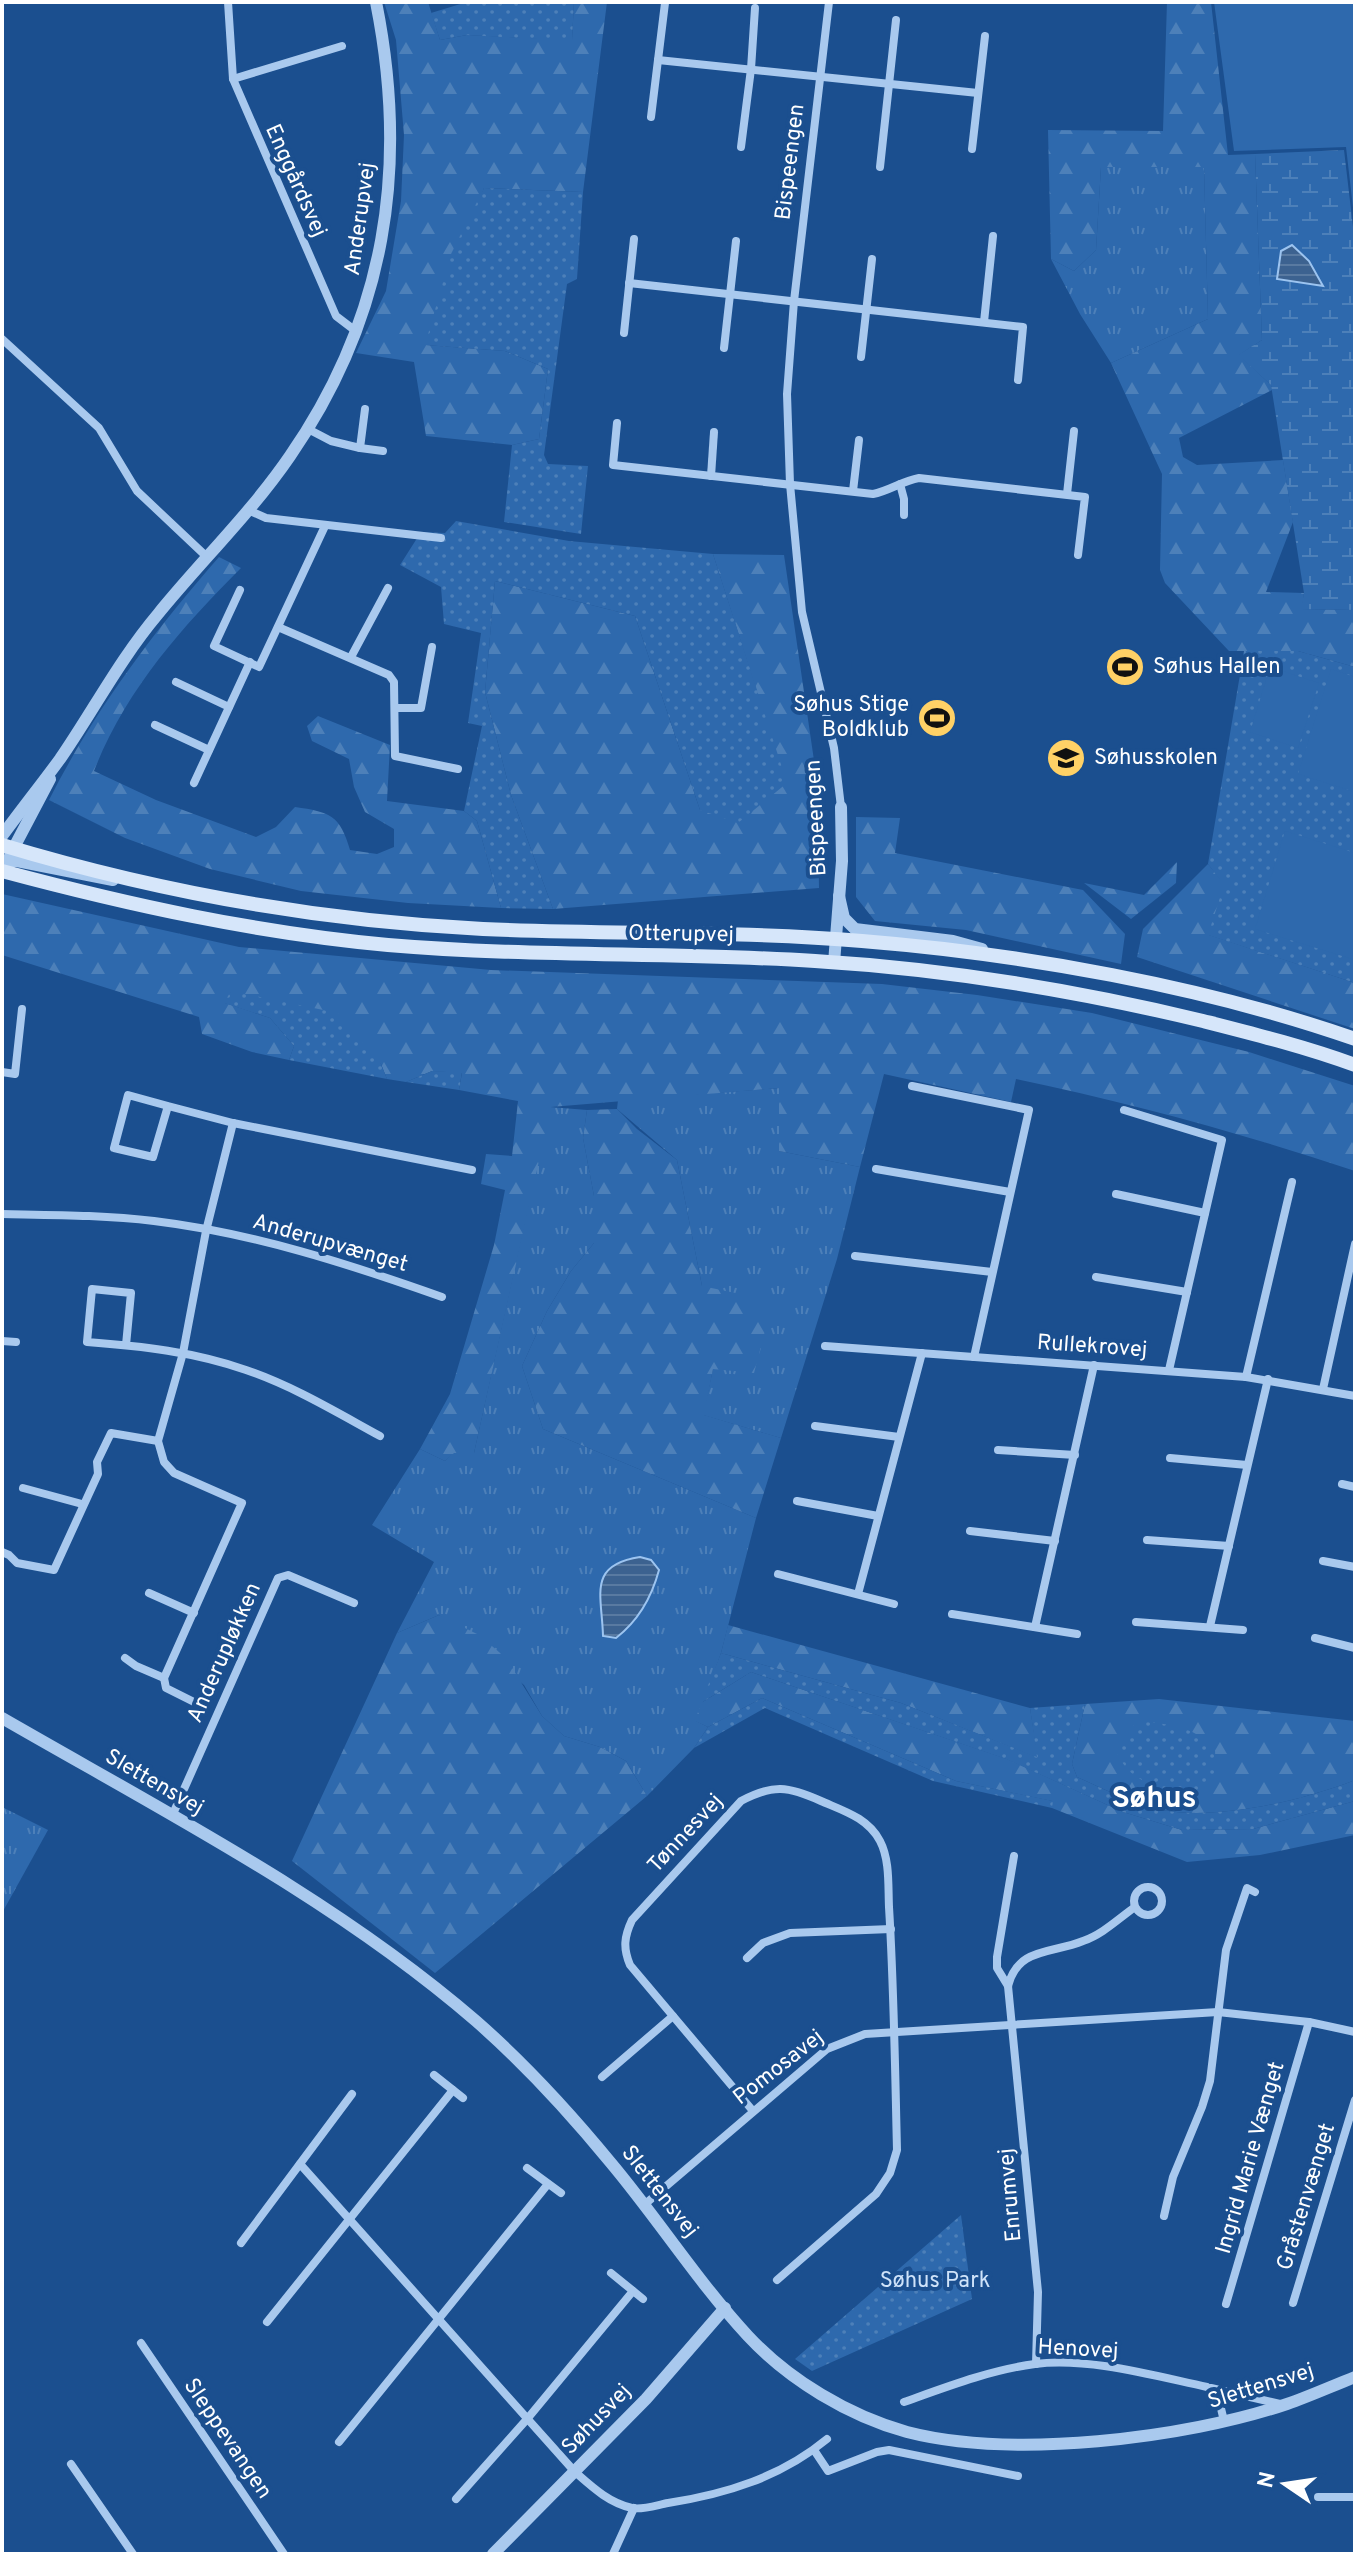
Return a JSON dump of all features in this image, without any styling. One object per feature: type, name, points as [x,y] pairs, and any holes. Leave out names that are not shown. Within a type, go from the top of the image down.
[{"type":"main road","name":"Otterupvej","points":[[4,858],[290,909],[480,928],[837,939],[941,948],[1151,984],[1355,1039]]},
{"type":"main road","name":"Otterupvej","points":[[4,858],[82,893],[186,916],[286,933],[386,945],[494,952],[834,963],[941,972],[1146,1007],[1355,1065]]},
{"type":"street","name":"Enggårdsvej","points":[[228,2],[233,79],[336,316],[357,332]]},
{"type":"street","name":"Anderupvej","points":[[4,858],[60,758],[126,656],[288,459],[333,384],[357,332],[379,258],[389,196],[392,139],[389,84],[376,2]]},
{"type":"street","name":"Bispeengen","points":[[829,2],[794,301],[787,394],[790,484],[802,612],[834,748],[841,807],[834,963]]},
{"type":"street","points":[[651,117],[665,3]]},
{"type":"street","points":[[741,147],[755,8]]},
{"type":"street","points":[[880,167],[896,20]]},
{"type":"street","points":[[972,149],[985,36]]},
{"type":"street","points":[[233,79],[342,46]]},
{"type":"street","name":"Bispeengen","points":[[658,60],[978,93]]},
{"type":"street","points":[[984,322],[993,236]]},
{"type":"street","points":[[624,333],[634,239]]},
{"type":"street","points":[[724,348],[736,241]]},
{"type":"street","points":[[861,357],[872,259]]},
{"type":"street","points":[[629,283],[1023,327],[1018,380]]},
{"type":"street","points":[[2,339],[99,428],[137,491],[207,557]]},
{"type":"street","points":[[360,448],[365,409]]},
{"type":"street","points":[[617,423],[613,465],[873,494],[919,478],[1085,497],[1078,555]]},
{"type":"street","points":[[308,429],[331,441],[383,451]]},
{"type":"street","points":[[1067,494],[1074,431]]},
{"type":"street","points":[[711,476],[714,432]]},
{"type":"street","points":[[853,491],[859,440]]},
{"type":"street","points":[[900,484],[904,515]]},
{"type":"street","points":[[248,510],[266,518],[441,538]]},
{"type":"street","points":[[240,590],[214,646],[259,667],[325,526]]},
{"type":"street","points":[[351,657],[388,588]]},
{"type":"street","points":[[278,627],[389,675],[394,682],[396,708],[395,756],[458,769]]},
{"type":"street","points":[[396,708],[421,708],[432,647]]},
{"type":"street","points":[[194,783],[250,662]]},
{"type":"street","points":[[176,682],[229,707]]},
{"type":"street","points":[[155,725],[209,750]]},
{"type":"street","name":"Anderupvej","points":[[2,836],[60,758]]},
{"type":"street","points":[[839,896],[844,918],[855,929],[953,941],[1019,961]]},
{"type":"street","points":[[2,1072],[15,1074],[22,1009]]},
{"type":"street","points":[[912,1086],[1029,1110],[974,1357]]},
{"type":"street","points":[[168,1106],[153,1157],[114,1148],[128,1095],[233,1123],[472,1170]]},
{"type":"street","points":[[1124,1110],[1222,1140],[1169,1370]]},
{"type":"street","points":[[194,1702],[166,1688],[164,1678],[242,1503],[174,1473],[164,1462],[158,1441],[183,1353],[206,1231],[233,1123]]},
{"type":"street","points":[[876,1169],[1010,1192]]},
{"type":"street","points":[[1246,1377],[1292,1182]]},
{"type":"street","points":[[1116,1194],[1205,1213]]},
{"type":"street","name":"Anderupvænget","points":[[2,1214],[156,1221],[286,1247],[442,1297]]},
{"type":"street","points":[[1323,1389],[1355,1244]]},
{"type":"street","points":[[855,1256],[992,1272]]},
{"type":"street","points":[[1096,1277],[1187,1292]]},
{"type":"street","points":[[126,1345],[131,1293],[92,1289],[87,1342],[183,1353],[246,1370],[308,1396],[380,1436]]},
{"type":"street","points":[[2,1341],[16,1342]]},
{"type":"street","name":"Rullekrovej","points":[[825,1346],[1268,1379],[1355,1396]]},
{"type":"street","points":[[858,1594],[922,1353]]},
{"type":"street","points":[[1035,1627],[1094,1365]]},
{"type":"street","points":[[1210,1626],[1268,1379]]},
{"type":"street","points":[[815,1426],[899,1437]]},
{"type":"street","points":[[2,1552],[17,1563],[54,1570],[98,1474],[97,1462],[111,1433],[158,1441]]},
{"type":"street","points":[[998,1450],[1075,1455]]},
{"type":"street","points":[[1170,1458],[1247,1465]]},
{"type":"street","points":[[1342,1484],[1355,1487]]},
{"type":"street","points":[[23,1488],[82,1504]]},
{"type":"street","points":[[797,1501],[878,1516]]},
{"type":"street","points":[[970,1531],[1055,1541]]},
{"type":"street","points":[[1147,1540],[1229,1546]]},
{"type":"street","points":[[1323,1561],[1355,1567]]},
{"type":"street","points":[[778,1574],[894,1604]]},
{"type":"street","name":"Anderupløkken","points":[[172,1816],[278,1578],[288,1575],[354,1603]]},
{"type":"street","points":[[149,1593],[194,1613]]},
{"type":"street","points":[[952,1614],[1077,1634]]},
{"type":"street","points":[[1136,1622],[1243,1630]]},
{"type":"street","points":[[1315,1638],[1355,1648]]},
{"type":"street","points":[[125,1658],[164,1678]]},
{"type":"street","name":"Slettensvej","points":[[2,1718],[312,1901],[379,1945],[477,2023],[533,2076],[611,2162],[750,2338],[821,2394],[868,2418],[908,2432],[1006,2444],[1125,2439],[1224,2421],[1285,2405],[1355,2377]]},
{"type":"street","name":"Tønnesvej","points":[[753,2111],[630,1965],[624,1950],[625,1934],[632,1920],[741,1801],[761,1790],[798,1790],[860,1818],[873,1829],[886,1855],[897,2150],[890,2173],[876,2194],[777,2280]]},
{"type":"street","points":[[1013,2023],[1008,1986],[997,1968],[997,1957],[1014,1856]]},
{"type":"street","points":[[1164,2216],[1173,2177],[1210,2081],[1226,1950],[1233,1925],[1247,1888],[1255,1892]]},
{"type":"street","points":[[1008,1986],[1015,1967],[1026,1958],[1092,1937],[1135,1907]]},
{"type":"street","points":[[747,1958],[763,1943],[790,1933],[891,1929]]},
{"type":"street","name":"Pomosavej","points":[[644,2205],[827,2049],[865,2034],[1218,2012],[1309,2022],[1355,2032]]},
{"type":"street","points":[[602,2077],[673,2016]]},
{"type":"street","name":"Ingrid Marie Vænget","points":[[1226,2304],[1309,2022]]},
{"type":"street","name":"Enrumvej","points":[[1013,2023],[1038,2292],[1036,2364]]},
{"type":"street","points":[[434,2075],[463,2098]]},
{"type":"street","points":[[267,2322],[453,2090]]},
{"type":"street","points":[[241,2243],[352,2094]]},
{"type":"street","name":"Gråstenvænget","points":[[1293,2303],[1355,2100]]},
{"type":"street","points":[[300,2164],[596,2492],[634,2508],[713,2496],[754,2483],[814,2450],[827,2439]]},
{"type":"street","points":[[527,2168],[561,2193]]},
{"type":"street","points":[[339,2442],[548,2184]]},
{"type":"street","points":[[611,2273],[643,2299]]},
{"type":"street","points":[[456,2499],[633,2291]]},
{"type":"street","name":"Søhusvej","points":[[493,2554],[646,2399],[725,2308]]},
{"type":"street","name":"Sleppevangen","points":[[141,2343],[284,2554]]},
{"type":"street","name":"Henovej","points":[[904,2402],[970,2379],[1036,2364],[1105,2366],[1285,2405]]},
{"type":"street","points":[[1207,2387],[1218,2396],[1224,2421]]},
{"type":"street","points":[[814,2450],[828,2471],[889,2450],[1018,2476]]},
{"type":"street","points":[[71,2464],[133,2554]]},
{"type":"street","points":[[1318,2497],[1355,2497]]},
{"type":"street","points":[[613,2554],[634,2508]]},
{"type":"green space","points":[[384,2],[428,2],[440,40],[467,35],[572,40],[574,2],[607,2],[583,192],[484,188],[426,345],[505,351],[548,369],[539,439],[512,445],[426,436],[414,362],[356,353],[386,291],[401,201],[404,135],[396,40]]},
{"type":"green space","points":[[467,2],[574,2],[572,41],[467,35],[440,40],[431,13]]},
{"type":"green space","points":[[1167,2],[1211,2],[1228,155],[1255,154],[1262,340],[1239,355],[1271,385],[1272,390],[1179,438],[1183,457],[1197,465],[1283,460],[1293,522],[1266,592],[1304,593],[1302,609],[1355,610],[1355,667],[1298,651],[1229,651],[1165,583],[1160,570],[1162,474],[1111,363],[1208,319],[1204,167],[1101,167],[1096,250],[1074,271],[1051,259],[1048,130],[1163,131]]},
{"type":"green space","points":[[1214,2],[1355,2],[1355,225],[1346,147],[1234,151]]},
{"type":"green space","points":[[1344,150],[1355,244],[1355,610],[1301,609],[1304,593],[1271,385],[1238,355],[1262,340],[1255,154]]},
{"type":"green space","points":[[1204,166],[1208,319],[1111,363],[1051,259],[1074,271],[1096,250],[1101,167]]},
{"type":"green space","points":[[484,188],[583,192],[577,279],[567,284],[544,455],[548,464],[588,466],[581,534],[504,522],[512,445],[539,439],[548,369],[505,351],[425,345],[451,254]]},
{"type":"green space","points":[[456,521],[569,541],[713,554],[787,783],[738,823],[700,810],[635,616],[495,581],[485,692],[511,795],[553,909],[501,908],[477,821],[464,811],[482,726],[468,723],[481,633],[444,624],[441,587],[400,565],[421,532],[445,533]]},
{"type":"green space","points":[[713,554],[784,555],[817,781],[819,888],[553,909],[511,795],[485,692],[495,581],[635,616],[700,810],[786,783]]},
{"type":"green space","points":[[219,557],[241,568],[176,638],[138,687],[94,771],[156,800],[256,837],[276,827],[295,807],[332,817],[342,829],[350,850],[377,854],[394,847],[394,829],[365,812],[354,787],[349,759],[312,741],[307,726],[318,716],[390,745],[387,801],[464,811],[477,821],[501,908],[408,903],[301,891],[210,869],[125,838],[49,800],[85,735],[126,673]]},
{"type":"green space","points":[[1244,651],[1298,651],[1355,667],[1355,983],[1208,935],[1224,885],[1208,864]]},
{"type":"green space","points":[[1270,667],[1319,683],[1298,748],[1250,732]]},
{"type":"green space","points":[[1331,669],[1355,677],[1355,792],[1298,774]]},
{"type":"green space","points":[[856,817],[900,818],[895,853],[1083,890],[1125,934],[1121,964],[966,930],[875,921],[856,897]]},
{"type":"green space","points":[[1285,831],[1355,853],[1355,960],[1255,929]]},
{"type":"green space","points":[[1177,862],[1176,883],[1131,919],[1084,883],[1144,895]]},
{"type":"green space","points":[[1208,864],[1225,885],[1209,935],[1355,983],[1355,1029],[1137,957],[1143,929]]},
{"type":"green space","points":[[2,894],[239,947],[491,970],[882,984],[1092,1013],[1249,1052],[1355,1086],[1355,1171],[1187,1120],[1016,1079],[1011,1102],[884,1074],[860,1167],[779,1151],[779,1088],[551,1107],[474,1453],[454,1453],[445,1461],[420,1449],[450,1394],[494,1245],[505,1190],[481,1184],[486,1154],[512,1156],[518,1101],[459,1090],[462,1073],[432,1071],[406,1082],[387,1079],[381,1064],[231,992],[225,1003],[270,1018],[294,1046],[289,1060],[252,1052],[202,1034],[199,1017],[2,955]]},
{"type":"green space","points":[[231,991],[338,1013],[381,1064],[387,1079],[289,1060],[294,1046],[270,1018],[224,1003]]},
{"type":"green space","points":[[432,1071],[462,1072],[459,1090],[406,1082]]},
{"type":"green space","points":[[780,1088],[779,1151],[860,1167],[837,1259],[781,1438],[703,1415],[713,1369],[702,1286],[677,1160],[617,1109],[618,1100]]},
{"type":"green space","points":[[550,1107],[587,1110],[583,1138],[594,1196],[594,1243],[571,1271],[547,1311],[522,1366],[543,1429],[756,1518],[721,1653],[696,1721],[708,1727],[694,1748],[647,1796],[626,1761],[600,1747],[564,1736],[542,1716],[524,1685],[439,1615],[397,1633],[434,1562],[372,1525],[420,1449],[445,1461],[453,1453],[474,1453]]},
{"type":"green space","points":[[617,1109],[677,1160],[702,1286],[773,1301],[754,1373],[713,1369],[704,1415],[781,1438],[756,1518],[543,1429],[522,1366],[547,1311],[571,1271],[594,1243],[594,1196],[583,1138],[587,1110]]},
{"type":"green space","points":[[439,1615],[479,1635],[506,1658],[542,1716],[564,1736],[600,1747],[626,1761],[647,1796],[435,1973],[292,1861],[397,1633]]},
{"type":"green space","points":[[728,1625],[1030,1708],[1038,1758],[901,1703],[721,1653]]},
{"type":"green space","points":[[721,1653],[901,1703],[1037,1757],[1030,1708],[1085,1704],[1072,1764],[1077,1777],[1129,1800],[1162,1810],[1208,1813],[1260,1807],[1355,1780],[1355,1801],[1253,1829],[1182,1830],[1123,1812],[1006,1759],[751,1672],[701,1703]]},
{"type":"green space","points":[[751,1672],[1007,1759],[1123,1812],[1182,1830],[1253,1829],[1355,1801],[1355,1835],[1260,1855],[1187,1862],[1052,1808],[1052,1801],[956,1781],[762,1698],[708,1727],[695,1721],[701,1703]]},
{"type":"green space","points":[[762,1698],[956,1781],[1053,1801],[1052,1808],[933,1781],[765,1708],[694,1748],[708,1727]]},
{"type":"green space","points":[[1159,1699],[1355,1721],[1355,1780],[1260,1807],[1184,1813],[1141,1804],[1077,1777],[1072,1764],[1085,1704]]},
{"type":"green space","points":[[1137,1721],[1180,1727],[1198,1735],[1215,1750],[1216,1776],[1199,1794],[1160,1787],[1139,1778],[1122,1762],[1115,1749]]},
{"type":"green space","points":[[2,1807],[48,1830],[2,1913]]},
{"type":"green space","name":"Søhus Park","points":[[961,2215],[972,2299],[812,2371],[795,2359]]},
{"type":"shaded area","points":[[1292,245],[1309,261],[1323,286],[1277,279],[1281,251]]},
{"type":"shaded area","points":[[640,1557],[651,1560],[659,1570],[648,1598],[631,1624],[616,1638],[603,1636],[600,1595],[605,1575],[623,1561]]},
{"type":"place","name":"Søhus Hallen","points":[[1125,667]]},
{"type":"place","name":"Søhus Stige Boldklub","points":[[937,718]]},
{"type":"place","name":"Søhusskolen","points":[[1066,758]]},
{"type":"district","name":"Søhus","points":[[1154,1799]]}]
